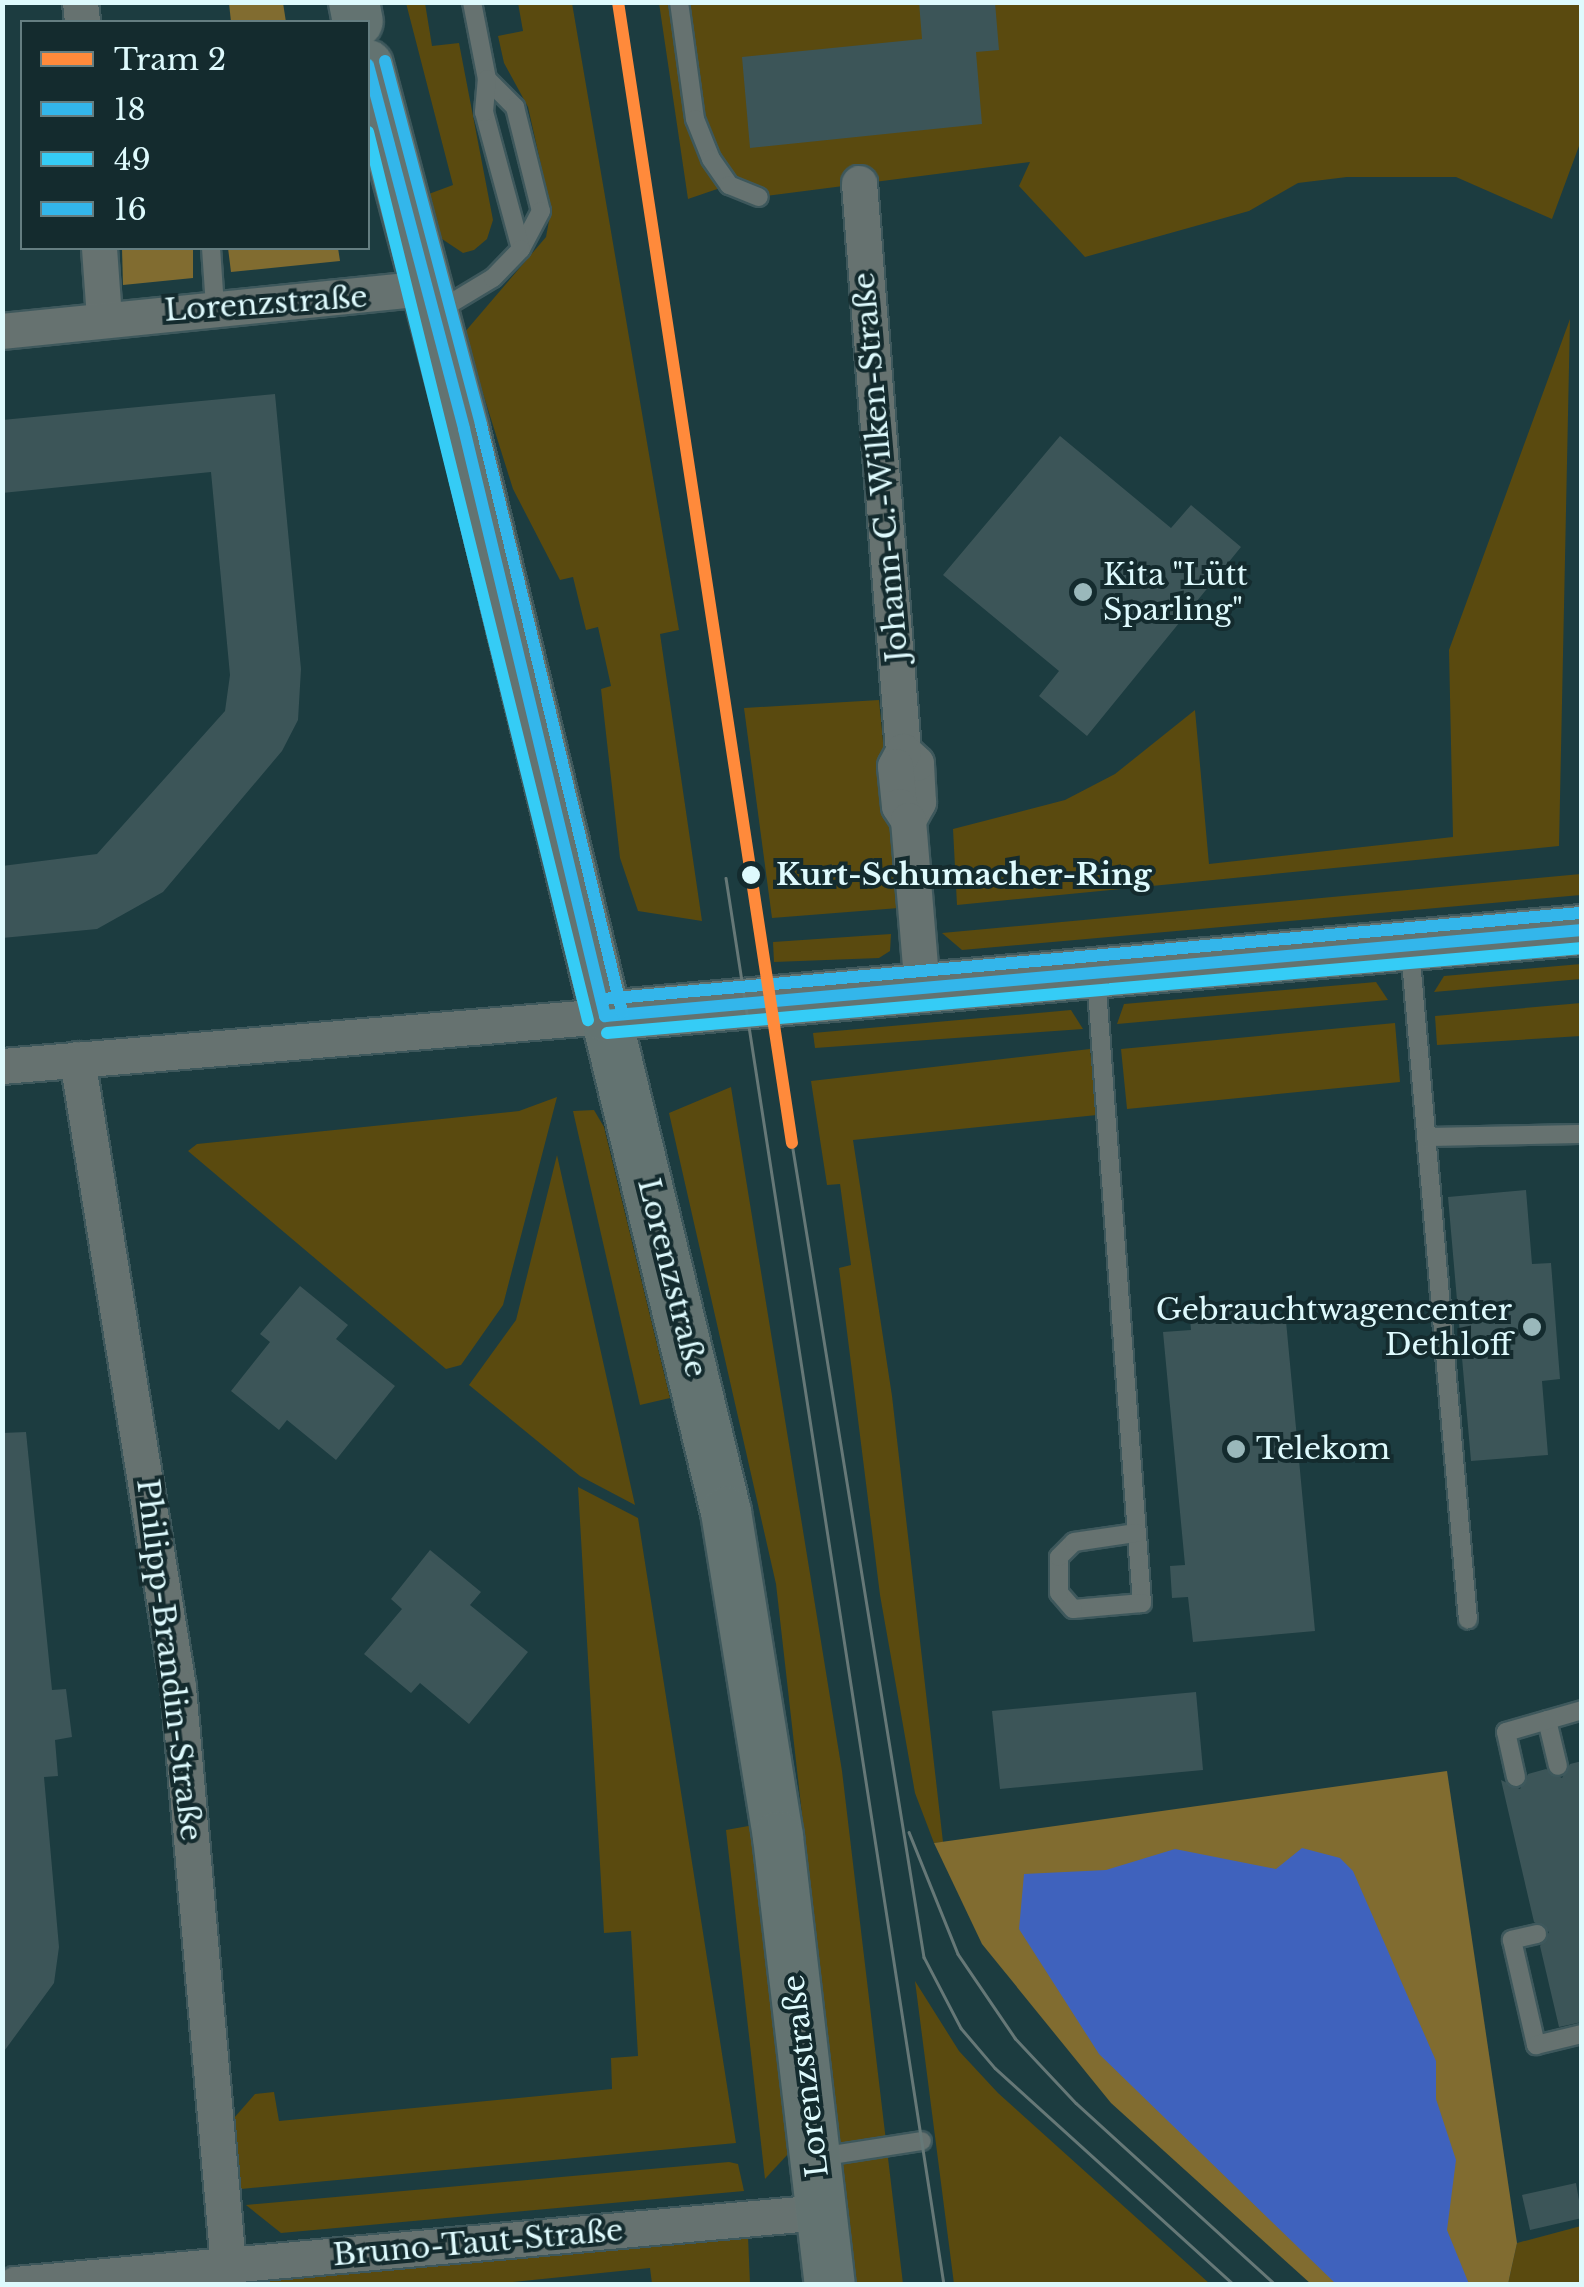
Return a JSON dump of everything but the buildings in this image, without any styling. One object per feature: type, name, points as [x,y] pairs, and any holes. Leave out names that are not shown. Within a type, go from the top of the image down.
[{"type":"street","name":"Lorenzstraße","points":[[370,72],[431,301],[605,1016],[698,1378],[730,1530],[778,1837],[830,2284]]},
{"type":"street","name":"Johann-C.-Wilken-Straße","points":[[859,183],[903,751],[916,763],[918,802],[908,820],[922,991]]},
{"type":"street","points":[[99,250],[104,317]]},
{"type":"street","name":"Lorenzstraße","points":[[2,330],[215,307],[363,299],[431,301]]},
{"type":"street","points":[[2,1066],[922,991],[1582,930]]},
{"type":"street","name":"Philipp-Brandin-Straße","points":[[78,1059],[178,1687],[229,2275]]},
{"type":"street","name":"Bruno-Taut-Straße","points":[[15,2284],[229,2275],[822,2212]]},
{"type":"lane","points":[[472,2],[487,79],[484,112],[521,249]]},
{"type":"lane","points":[[680,2],[695,119],[711,159],[728,184],[760,196]]},
{"type":"lane","points":[[431,301],[493,278],[521,249],[541,211],[516,107],[487,79]]},
{"type":"lane","points":[[211,250],[215,307]]},
{"type":"lane","points":[[1410,945],[1468,1620]]},
{"type":"lane","points":[[1096,975],[1142,1603],[1073,1608],[1059,1593],[1060,1557],[1074,1542],[1136,1533]]},
{"type":"lane","points":[[1426,1137],[1582,1134]]},
{"type":"lane","points":[[1516,1776],[1506,1732],[1582,1710]]},
{"type":"lane","points":[[1547,1720],[1558,1766]]},
{"type":"lane","points":[[1536,1934],[1512,1940],[1536,2045],[1582,2034]]},
{"type":"lane","points":[[816,2157],[922,2141]]},
{"type":"shaded area","points":[[229,3],[283,3],[286,20],[231,20]]},
{"type":"shaded area","points":[[406,3],[425,3],[432,46],[459,43],[493,220],[487,239],[463,253],[436,235],[426,195],[453,185]]},
{"type":"shaded area","points":[[518,3],[572,3],[679,630],[660,634],[702,921],[638,911],[620,858],[601,689],[611,686],[598,627],[586,630],[573,577],[560,580],[513,489],[464,333],[546,237],[551,210],[528,107],[504,63],[498,36],[523,31]]},
{"type":"shaded area","points":[[659,3],[1581,3],[1579,146],[1552,219],[1456,177],[1347,177],[1298,183],[1249,211],[1085,257],[1019,186],[1030,162],[759,197],[729,185],[688,199]]},
{"type":"shaded area","points":[[122,250],[193,250],[193,278],[123,285]]},
{"type":"shaded area","points":[[228,250],[338,250],[340,261],[231,272]]},
{"type":"shaded area","points":[[1570,319],[1559,846],[957,905],[953,829],[1065,800],[1115,774],[1195,710],[1209,864],[1453,837],[1449,650]]},
{"type":"shaded area","points":[[879,700],[899,908],[772,918],[744,708]]},
{"type":"shaded area","points":[[1581,874],[1581,895],[962,950],[942,933]]},
{"type":"shaded area","points":[[891,934],[890,951],[879,958],[774,962],[773,942]]},
{"type":"shaded area","points":[[1581,964],[1581,979],[1434,992],[1444,976]]},
{"type":"shaded area","points":[[1376,982],[1388,1000],[1117,1024],[1124,1004]]},
{"type":"shaded area","points":[[1581,1003],[1581,1036],[1437,1045],[1435,1016]]},
{"type":"shaded area","points":[[1071,1010],[1083,1029],[815,1048],[813,1033]]},
{"type":"shaded area","points":[[1395,1023],[1400,1082],[1127,1109],[1121,1049]]},
{"type":"shaded area","points":[[1090,1049],[1097,1115],[853,1140],[892,1396],[943,1842],[934,1843],[915,1793],[880,1595],[839,1268],[851,1265],[840,1184],[827,1185],[811,1081]]},
{"type":"shaded area","points":[[731,1087],[842,1771],[903,2284],[855,2284],[776,1584],[669,1113]]},
{"type":"shaded area","points":[[557,1097],[503,1305],[461,1365],[446,1369],[188,1151],[197,1144],[519,1111]]},
{"type":"shaded area","points":[[594,1110],[604,1127],[670,1398],[640,1405],[573,1111]]},
{"type":"shaded area","points":[[557,1155],[635,1505],[580,1476],[469,1385],[516,1320]]},
{"type":"shaded area","points":[[578,1487],[638,1518],[736,2143],[241,2189],[234,2118],[255,2094],[274,2092],[279,2121],[612,2089],[611,2058],[638,2056],[631,1931],[604,1933]]},
{"type":"shaded area","points":[[1447,1771],[1517,2243],[1508,2284],[1311,2284],[1111,2103],[982,1944],[934,1843]]},
{"type":"shaded area","points":[[754,1825],[788,2154],[765,2179],[726,1830]]},
{"type":"shaded area","points":[[915,1981],[959,2051],[998,2093],[1210,2284],[954,2284]]},
{"type":"shaded area","points":[[738,2164],[744,2191],[281,2233],[246,2205]]},
{"type":"shaded area","points":[[1581,2226],[1581,2284],[1508,2284],[1517,2243]]},
{"type":"shaded area","points":[[748,2236],[750,2284],[652,2284],[650,2268],[493,2284],[262,2284],[277,2274]]},
{"type":"water","points":[[1302,1848],[1340,1858],[1353,1871],[1436,2061],[1436,2099],[1456,2160],[1447,2230],[1469,2284],[1336,2284],[1099,2054],[1019,1929],[1024,1874],[1106,1870],[1175,1849],[1276,1869]]},
{"type":"tram line","name":"2","points":[[618,2],[792,1143]]},
{"type":"tram line","points":[[726,878],[944,2284]]},
{"type":"tram line","points":[[792,1143],[924,1957],[961,2028],[995,2068],[1233,2284]]},
{"type":"tram line","points":[[909,1832],[958,1954],[1015,2038],[1076,2103],[1275,2284]]},
{"type":"transit line","name":"16","points":[[385,61],[481,425],[622,1012]]},
{"type":"transit line","name":"18","points":[[370,73],[464,429],[605,1016]]},
{"type":"transit line","name":"49","points":[[370,140],[588,1020]]},
{"type":"transit line","name":"16","points":[[603,999],[1580,913]]},
{"type":"transit line","name":"18","points":[[605,1016],[1582,930]]},
{"type":"transit line","name":"49","points":[[607,1033],[1582,948]]},
{"type":"place","name":"Kita \"Lütt Sparling\"","points":[[1083,592]]},
{"type":"place","name":"Kurt-Schumacher-Ring","points":[[751,875]]},
{"type":"place","name":"Gebrauchtwagencenter Dethloff","points":[[1532,1327]]},
{"type":"place","name":"Telekom","points":[[1236,1449]]}]
